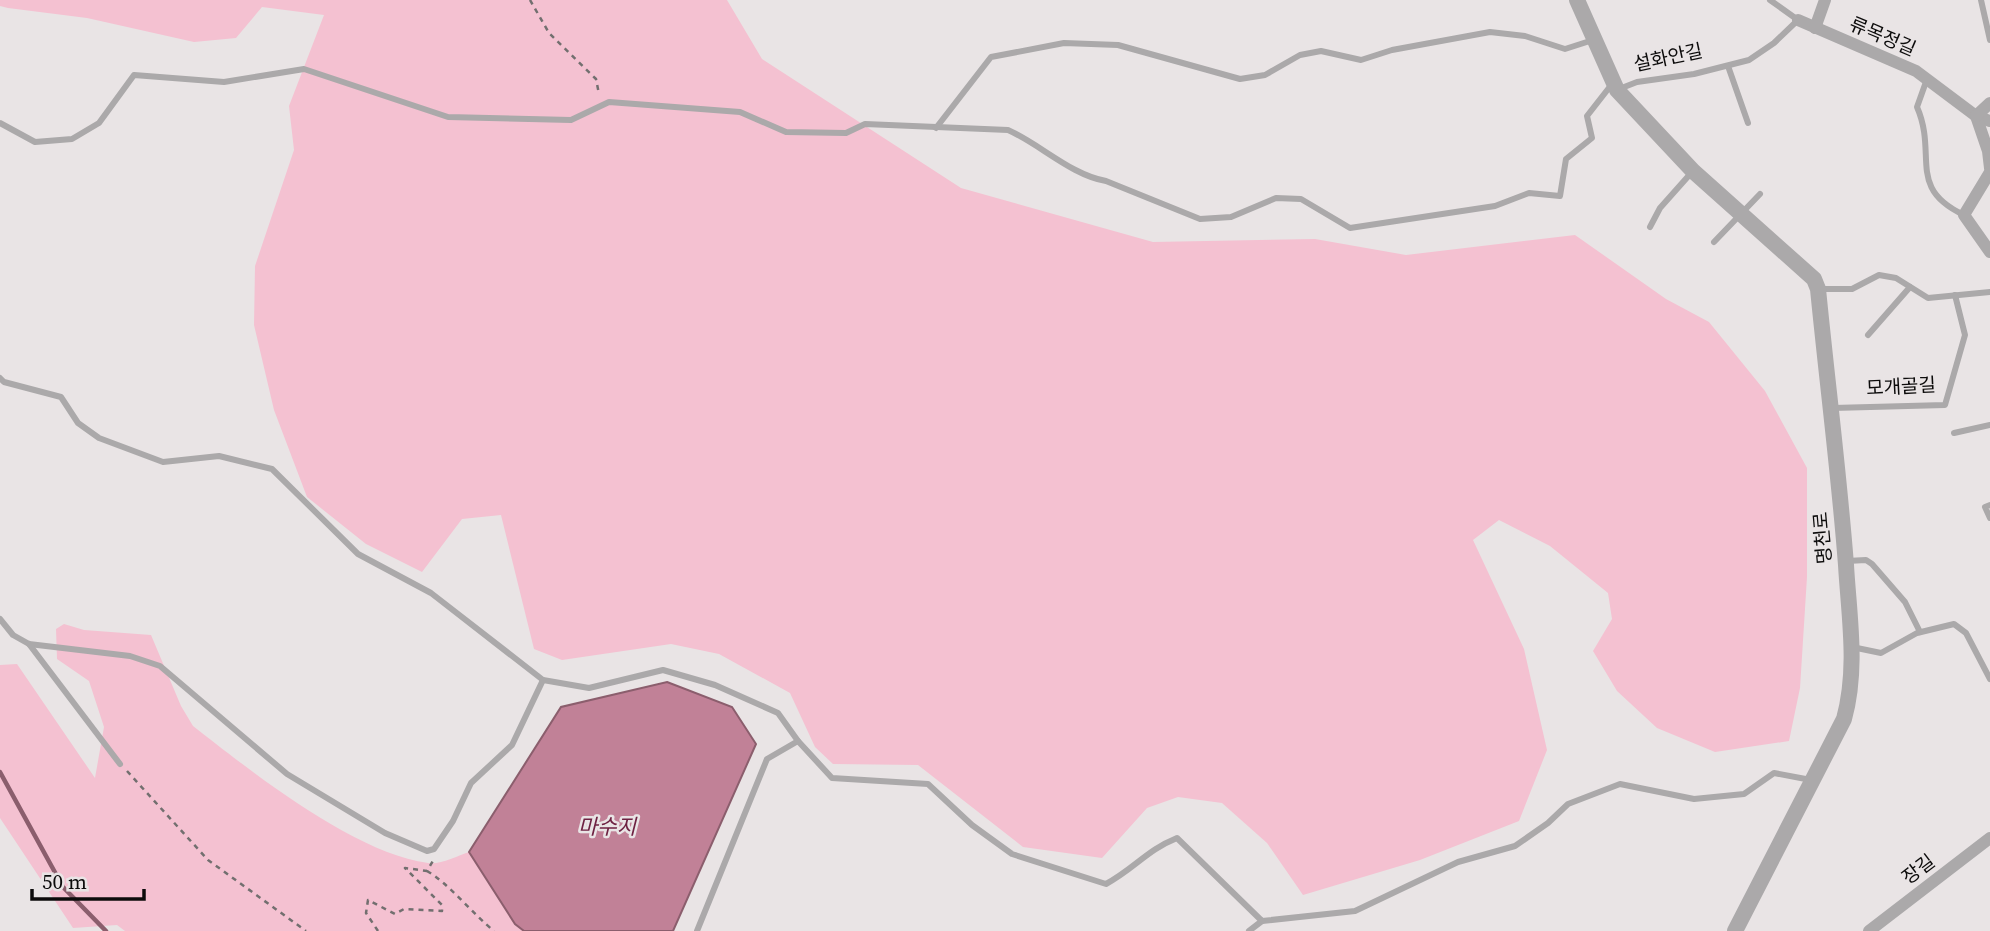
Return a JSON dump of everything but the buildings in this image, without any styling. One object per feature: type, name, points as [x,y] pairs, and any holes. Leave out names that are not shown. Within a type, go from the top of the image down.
[{"type":"street","points":[[1815,27],[1825,0]]},
{"type":"street","points":[[1579,1],[1615,86],[1693,171],[1814,278],[1818,289]]},
{"type":"street","name":"류목정길","points":[[1798,20],[1916,71],[1976,116],[1990,121]]},
{"type":"street","points":[[1990,103],[1976,116],[1988,151],[1990,170],[1964,215],[1990,252]]},
{"type":"street","name":"명천로","points":[[1735,931],[1844,719],[1850,695],[1852,647],[1818,289]]},
{"type":"street","name":"장길","points":[[1869,931],[1990,838]]},
{"type":"lane","name":"류목정길","points":[[1770,0],[1798,20]]},
{"type":"lane","points":[[1981,0],[1990,40]]},
{"type":"lane","name":"설화안길","points":[[1615,86],[1749,60],[1774,43],[1798,20]]},
{"type":"lane","points":[[936,128],[990,57],[1064,43],[1118,45],[1240,79],[1265,75],[1300,55],[1321,51],[1361,60],[1392,50],[1490,32],[1525,36],[1565,49],[1595,39]]},
{"type":"lane","name":"설화안길","points":[[1728,66],[1748,123]]},
{"type":"lane","points":[[0,123],[35,142],[72,139],[99,122],[134,75],[224,82],[303,69],[448,117],[571,120],[609,102],[740,113],[786,132],[846,133],[864,124],[1008,130],[1028,139],[1091,178],[1106,181],[1200,219],[1231,217],[1276,198],[1301,199],[1350,228],[1495,205],[1529,193],[1560,196],[1566,159],[1592,138],[1587,116],[1615,86]]},
{"type":"lane","points":[[1927,79],[1917,107],[1925,124],[1928,187],[1942,205],[1964,215]]},
{"type":"lane","points":[[1650,227],[1660,208],[1693,171]]},
{"type":"lane","points":[[1714,242],[1760,194]]},
{"type":"lane","points":[[1818,289],[1852,289],[1879,275],[1896,278],[1928,298],[1990,292]]},
{"type":"lane","points":[[1868,335],[1910,286]]},
{"type":"lane","name":"모개골길","points":[[1830,408],[1945,405],[1965,335],[1955,295]]},
{"type":"lane","points":[[0,378],[4,382],[61,397],[78,423],[99,438],[163,462],[219,456],[272,469],[358,554],[431,593],[542,680],[589,688],[663,670],[715,685],[778,713],[798,741],[832,778],[928,784],[972,825],[1012,854],[1106,884],[1125,873],[1153,848],[1178,838],[1262,921]]},
{"type":"lane","points":[[1954,433],[1990,425]]},
{"type":"lane","points":[[1990,505],[1985,507],[1990,518]]},
{"type":"lane","points":[[1845,561],[1866,560],[1872,564],[1905,602],[1920,632]]},
{"type":"lane","points":[[0,619],[13,635],[29,644],[130,656],[160,666],[287,774],[385,833],[427,851],[434,849],[453,821],[471,783],[512,745],[542,680]]},
{"type":"lane","points":[[1852,647],[1881,653],[1920,632],[1954,624],[1966,633],[1990,680]]},
{"type":"lane","points":[[29,644],[120,764]]},
{"type":"lane","points":[[697,931],[767,759],[798,741]]},
{"type":"lane","points":[[1249,931],[1262,921],[1355,911],[1458,862],[1515,846],[1548,823],[1568,804],[1620,784],[1694,799],[1744,794],[1774,774],[1813,780]]},
{"type":"path","points":[[530,0],[549,33],[596,79],[601,106]]},
{"type":"path","points":[[120,764],[208,860],[306,931]]},
{"type":"path","points":[[427,871],[432,868],[434,849]]},
{"type":"path","points":[[378,931],[366,913],[368,900],[395,914],[404,909],[442,911],[442,905],[405,868],[427,871],[438,877],[457,899],[494,931]]},
{"type":"shaded area","points":[[0,0],[727,0],[762,59],[961,188],[1153,242],[1315,239],[1406,255],[1575,235],[1666,299],[1709,322],[1765,391],[1807,468],[1807,577],[1800,688],[1789,741],[1715,752],[1657,728],[1617,691],[1593,651],[1612,619],[1608,593],[1550,546],[1499,520],[1473,540],[1524,649],[1547,750],[1519,821],[1420,860],[1303,895],[1267,843],[1222,803],[1178,797],[1147,808],[1102,858],[1023,847],[918,765],[833,764],[815,747],[790,693],[719,654],[671,644],[562,660],[534,649],[501,515],[462,519],[422,572],[366,544],[307,497],[274,410],[254,325],[255,266],[294,150],[289,106],[324,15],[262,7],[236,38],[194,42],[87,18],[8,8],[0,6]]},
{"type":"shaded area","points":[[64,624],[84,630],[151,635],[181,706],[193,726],[305,808],[368,844],[428,863],[469,852],[515,924],[524,931],[125,931],[117,925],[73,928],[0,818],[0,665],[17,664],[95,778],[104,727],[89,681],[57,659],[56,629]]},
{"type":"water","name":"마수지","points":[[667,682],[732,707],[756,744],[673,931],[524,931],[515,924],[469,852],[561,707]]},
{"type":"waterway","points":[[0,772],[63,887],[106,931]]}]
